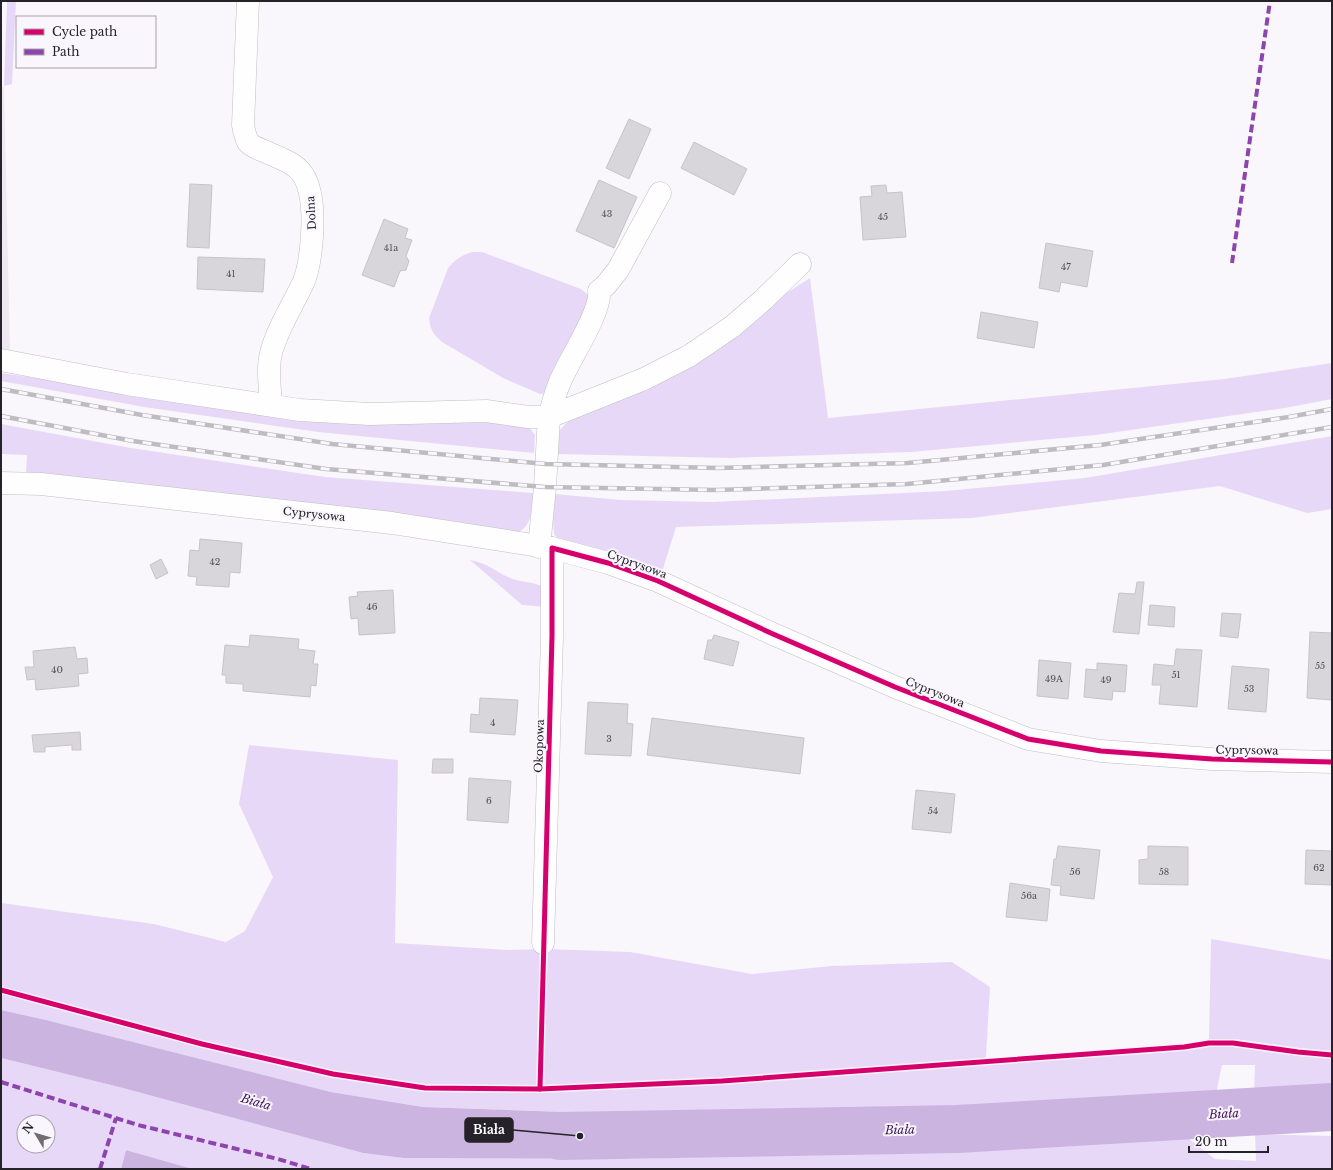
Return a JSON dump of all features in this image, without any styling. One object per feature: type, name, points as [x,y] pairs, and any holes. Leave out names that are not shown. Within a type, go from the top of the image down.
[{"type":"street","name":"Dolna","points":[[248,1],[242,125],[244,135],[249,143],[258,149],[294,165],[302,171],[308,183],[311,196],[311,254],[304,279],[275,341],[271,355],[271,405]]},
{"type":"street","name":"Okopowa","points":[[543,943],[552,636],[545,547],[549,417],[560,382],[595,312],[600,299],[599,291],[618,270],[660,193]]},
{"type":"street","points":[[1,360],[127,384],[300,410],[370,414],[486,411],[528,417],[549,417],[644,379],[690,356],[733,326],[763,300],[800,264]]},
{"type":"street","name":"Cyprysowa","points":[[1,483],[49,484],[392,523],[545,547],[608,563],[658,581],[773,634],[895,687],[1028,739],[1109,751],[1212,759],[1332,762]]},
{"type":"shaded area","points":[[7,1],[16,1],[12,84],[4,86]]},
{"type":"shaded area","points":[[4,86],[10,350],[1,349],[1,87]]},
{"type":"shaded area","points":[[482,252],[581,289],[587,294],[590,300],[545,393],[540,394],[503,378],[442,342],[433,332],[430,326],[429,318],[448,268],[453,262],[465,254]]},
{"type":"shaded area","points":[[810,278],[828,418],[1224,379],[1332,363],[1332,399],[1285,408],[1096,435],[911,452],[730,458],[557,454],[560,430],[572,417],[766,306]]},
{"type":"shaded area","points":[[1,373],[128,392],[480,420],[529,427],[535,435],[534,453],[318,432],[144,407],[1,381]]},
{"type":"shaded area","points":[[1,424],[131,448],[325,477],[533,493],[532,511],[529,521],[517,533],[392,512],[26,473],[27,455],[1,454]]},
{"type":"shaded area","points":[[1332,436],[1332,509],[1307,513],[1220,486],[972,518],[676,527],[662,572],[560,541],[554,534],[553,520],[555,494],[621,500],[713,502],[945,491],[1085,478]]},
{"type":"shaded area","points":[[470,560],[482,563],[513,579],[542,586],[546,589],[548,607],[522,605]]},
{"type":"shaded area","points":[[249,745],[398,760],[395,943],[509,950],[547,949],[630,952],[752,974],[831,966],[952,962],[990,987],[986,1057],[989,1064],[1235,1045],[1296,1055],[1332,1058],[1332,1091],[1254,1091],[1255,1065],[1222,1065],[1215,1098],[956,1108],[819,1108],[624,1114],[423,1107],[331,1092],[1,1010],[1,903],[154,924],[226,942],[245,931],[273,877],[239,804]]},
{"type":"shaded area","points":[[1211,939],[1332,960],[1332,1051],[1235,1039],[1209,1039]]},
{"type":"shaded area","points":[[1,1058],[119,1087],[363,1153],[403,1158],[626,1159],[807,1154],[952,1142],[1184,1135],[1215,1159],[1256,1161],[1255,1134],[1332,1136],[1332,1169],[193,1169],[126,1150],[121,1169],[1,1169]]},
{"type":"water","points":[[1,1010],[331,1092],[423,1107],[624,1114],[626,1159],[403,1158],[363,1153],[119,1087],[1,1058]]},
{"type":"water","points":[[126,1150],[193,1169],[121,1169]]},
{"type":"building","points":[[629,119],[651,129],[629,179],[606,168]]},
{"type":"building","points":[[694,142],[747,169],[734,195],[681,168]]},
{"type":"building","points":[[599,180],[637,197],[614,248],[576,231]]},
{"type":"building","points":[[190,184],[212,185],[209,248],[187,247]]},
{"type":"building","points":[[886,185],[887,193],[902,192],[906,237],[863,240],[860,197],[872,196],[871,186]]},
{"type":"building","points":[[384,219],[408,229],[405,238],[412,240],[406,256],[409,261],[406,270],[400,271],[394,287],[362,275]]},
{"type":"building","points":[[1046,243],[1093,251],[1087,287],[1061,282],[1059,292],[1039,288]]},
{"type":"building","points":[[198,257],[265,259],[263,292],[197,289]]},
{"type":"building","points":[[981,312],[1038,322],[1034,348],[977,338]]},
{"type":"building","points":[[200,539],[242,543],[240,573],[230,572],[229,587],[196,585],[197,577],[188,576],[190,550],[199,551]]},
{"type":"building","points":[[161,559],[168,573],[156,579],[150,565]]},
{"type":"building","points":[[1137,582],[1144,582],[1139,634],[1113,632],[1119,593],[1135,594]]},
{"type":"building","points":[[393,590],[395,633],[359,635],[358,618],[351,619],[349,597],[358,596],[357,592]]},
{"type":"building","points":[[1150,605],[1175,607],[1174,627],[1148,625]]},
{"type":"building","points":[[1222,613],[1241,614],[1238,638],[1220,636]]},
{"type":"building","points":[[1310,632],[1332,633],[1332,700],[1307,698]]},
{"type":"building","points":[[250,635],[299,639],[298,649],[315,651],[313,664],[318,664],[316,686],[311,685],[310,697],[243,691],[243,684],[226,683],[226,675],[222,675],[225,645],[249,647]]},
{"type":"building","points":[[714,635],[739,642],[733,666],[704,659],[708,640],[712,640]]},
{"type":"building","points":[[75,647],[77,659],[87,658],[88,673],[78,674],[79,686],[36,690],[35,679],[27,680],[25,667],[34,667],[33,651]]},
{"type":"building","points":[[1176,649],[1202,650],[1197,707],[1159,704],[1161,685],[1152,685],[1154,664],[1174,666]]},
{"type":"building","points":[[1039,660],[1071,663],[1068,699],[1037,696]]},
{"type":"building","points":[[1097,663],[1127,665],[1125,692],[1113,691],[1112,700],[1084,697],[1086,669],[1097,670]]},
{"type":"building","points":[[1232,666],[1269,669],[1266,712],[1228,709]]},
{"type":"building","points":[[480,698],[518,700],[515,735],[470,732],[471,714],[479,715]]},
{"type":"building","points":[[588,702],[628,704],[627,723],[633,724],[631,756],[585,754]]},
{"type":"building","points":[[652,718],[804,738],[800,774],[647,755]]},
{"type":"building","points":[[80,732],[81,750],[72,750],[72,745],[45,747],[45,752],[34,752],[32,735]]},
{"type":"building","points":[[433,759],[453,759],[453,773],[432,773]]},
{"type":"building","points":[[469,778],[511,781],[508,823],[467,820]]},
{"type":"building","points":[[916,790],[955,794],[951,833],[912,829]]},
{"type":"building","points":[[1058,846],[1100,850],[1094,899],[1060,895],[1061,886],[1051,885],[1054,859],[1056,859]]},
{"type":"building","points":[[1148,846],[1188,847],[1188,885],[1139,884],[1139,860],[1148,859]]},
{"type":"building","points":[[1306,850],[1332,851],[1332,885],[1305,884]]},
{"type":"building","points":[[1010,883],[1050,889],[1047,921],[1006,917]]},
{"type":"waterway","name":"Biała","points":[[560,1136],[957,1129],[1332,1107]]},
{"type":"railway","points":[[1,389],[142,415],[332,444],[546,464],[718,468],[908,463],[1100,445],[1289,417],[1332,409]]},
{"type":"railway","points":[[1,416],[133,441],[326,469],[545,487],[716,490],[907,484],[1103,465],[1332,427]]},
{"type":"marked path","points":[[1232,263],[1270,1]]},
{"type":"marked path","points":[[1,1082],[138,1125],[278,1159],[311,1169]]},
{"type":"marked path","points":[[100,1169],[116,1118]]},
{"type":"cycle path","points":[[540,1089],[552,636],[552,548],[608,563],[658,581],[773,634],[895,687],[1028,739],[1101,751],[1212,759],[1332,762]]},
{"type":"cycle path","points":[[1,990],[202,1044],[333,1074],[425,1088],[540,1089],[722,1081],[1184,1047],[1209,1043],[1233,1043],[1332,1055]]},
{"type":"place","name":"Biała","points":[[580,1136]]}]
